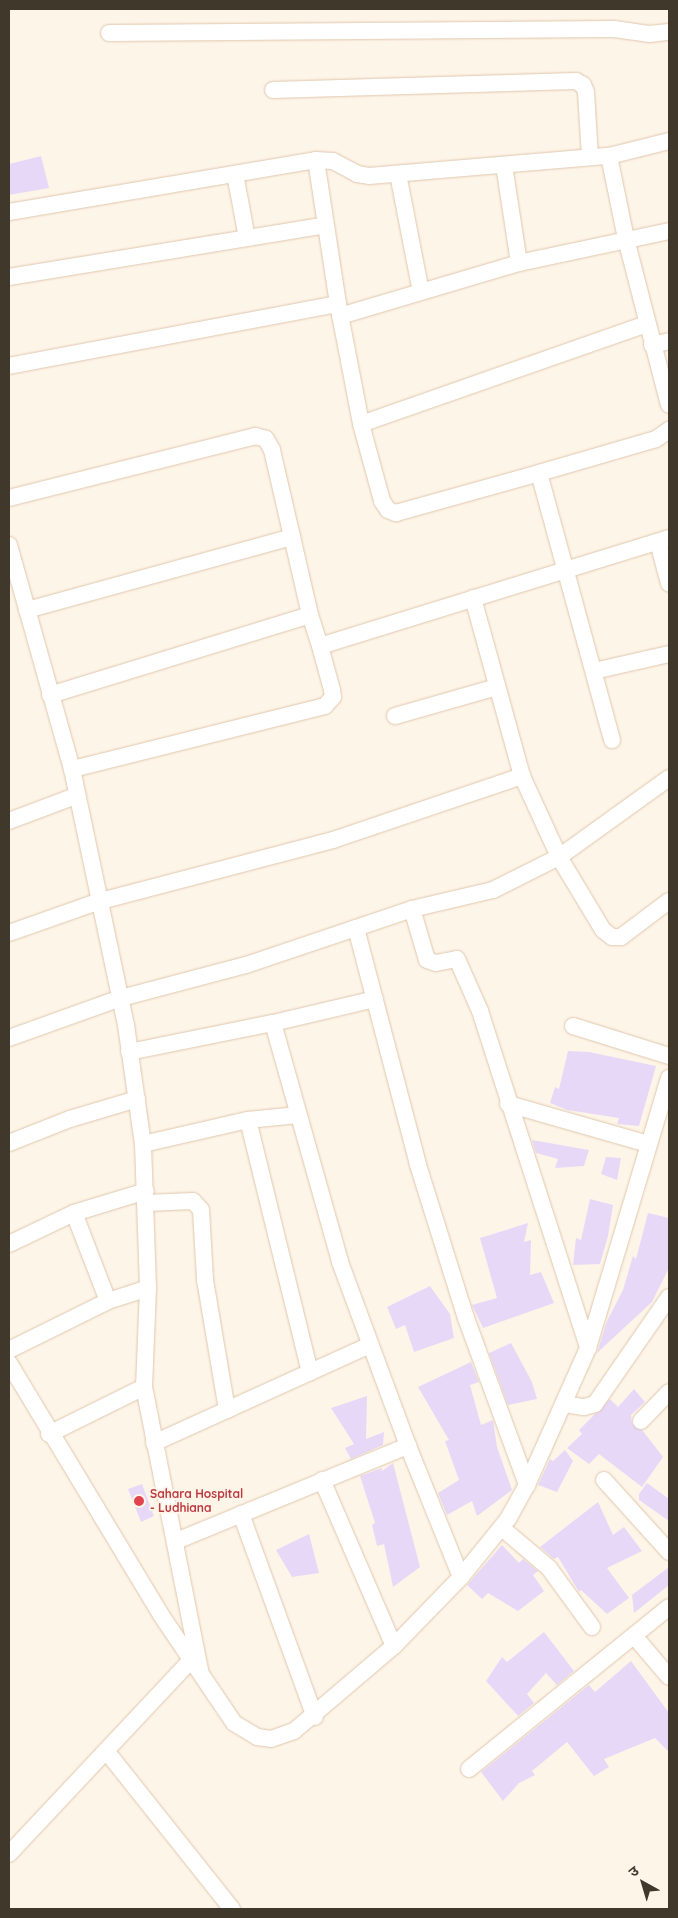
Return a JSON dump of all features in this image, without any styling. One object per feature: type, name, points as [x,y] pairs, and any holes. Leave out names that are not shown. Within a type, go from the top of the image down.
[{"type":"street","points":[[109,33],[614,29],[648,34],[669,32]]},
{"type":"street","points":[[273,90],[576,81],[583,85],[586,92],[590,158]]},
{"type":"street","points":[[9,212],[316,160],[333,160],[357,174],[369,176],[609,156],[669,140]]},
{"type":"street","points":[[609,156],[626,239],[669,405]]},
{"type":"street","points":[[316,160],[339,310],[361,424],[382,501],[388,510],[396,513],[539,473],[656,439],[669,431]]},
{"type":"street","points":[[504,165],[519,263]]},
{"type":"street","points":[[234,174],[247,238]]},
{"type":"street","points":[[398,174],[421,292]]},
{"type":"street","points":[[9,277],[325,225]]},
{"type":"street","points":[[9,366],[339,310],[421,292],[519,263],[669,231]]},
{"type":"street","points":[[361,424],[647,324]]},
{"type":"street","points":[[652,345],[669,341]]},
{"type":"street","points":[[9,498],[254,436],[266,439],[272,450],[310,615],[332,690],[333,697],[325,706],[72,769]]},
{"type":"street","points":[[539,473],[612,740]]},
{"type":"street","points":[[27,610],[292,537]]},
{"type":"street","points":[[320,646],[663,540],[669,584]]},
{"type":"street","points":[[9,545],[72,769],[75,796],[97,902],[121,998],[143,1144],[148,1288],[144,1387],[154,1443],[176,1541],[201,1677]]},
{"type":"street","points":[[473,598],[522,776],[559,857],[603,930],[612,937],[621,937],[669,901]]},
{"type":"street","points":[[50,695],[310,615]]},
{"type":"street","points":[[594,671],[669,654]]},
{"type":"street","points":[[395,716],[497,687]]},
{"type":"street","points":[[9,933],[97,902],[333,840],[522,776]]},
{"type":"street","points":[[9,1038],[121,998],[246,965],[412,908],[493,890],[559,857],[669,778]]},
{"type":"street","points":[[9,821],[75,796]]},
{"type":"street","points":[[412,908],[427,960],[436,963],[451,958],[462,964],[480,1011],[508,1104],[588,1348]]},
{"type":"street","points":[[356,928],[418,1165],[466,1318],[527,1485]]},
{"type":"street","points":[[130,1052],[273,1023],[375,999]]},
{"type":"street","points":[[273,1023],[340,1262],[408,1446],[461,1577]]},
{"type":"street","points":[[573,1026],[669,1056]]},
{"type":"street","points":[[9,1363],[49,1434],[190,1661],[234,1723],[252,1735],[271,1738],[283,1736],[315,1716],[394,1646],[461,1577],[502,1528],[527,1485],[588,1348],[669,1078]]},
{"type":"street","points":[[9,1143],[70,1120],[136,1099]]},
{"type":"street","points":[[508,1104],[648,1144]]},
{"type":"street","points":[[143,1144],[248,1120],[298,1115]]},
{"type":"street","points":[[248,1120],[310,1372]]},
{"type":"street","points":[[9,1244],[74,1213],[146,1197],[193,1201],[201,1210],[206,1280],[227,1410]]},
{"type":"street","points":[[74,1213],[108,1301]]},
{"type":"street","points":[[9,1350],[108,1301],[148,1288]]},
{"type":"street","points":[[564,1404],[584,1407],[595,1404],[669,1297]]},
{"type":"street","points":[[154,1443],[370,1345]]},
{"type":"street","points":[[49,1434],[144,1387]]},
{"type":"street","points":[[641,1421],[669,1392]]},
{"type":"street","points":[[176,1541],[408,1446]]},
{"type":"street","points":[[322,1480],[394,1646]]},
{"type":"street","points":[[604,1480],[669,1552]]},
{"type":"street","points":[[241,1514],[315,1716]]},
{"type":"street","points":[[502,1528],[549,1568],[592,1628]]},
{"type":"street","points":[[469,1770],[635,1637],[669,1607]]},
{"type":"street","points":[[635,1637],[669,1677]]},
{"type":"street","points":[[9,1854],[107,1752],[190,1661]]},
{"type":"street","points":[[107,1752],[232,1909]]},
{"type":"building","points":[[41,156],[49,188],[9,195],[9,164]]},
{"type":"building","points":[[568,1051],[589,1052],[656,1066],[639,1126],[617,1124],[619,1118],[567,1110],[550,1103],[555,1087],[559,1089]]},
{"type":"building","points":[[532,1140],[589,1150],[584,1166],[555,1168],[558,1159],[536,1153]]},
{"type":"building","points":[[606,1157],[621,1158],[617,1180],[601,1174]]},
{"type":"building","points":[[590,1199],[613,1205],[608,1236],[600,1264],[573,1265],[576,1238],[581,1240]]},
{"type":"building","points":[[648,1213],[669,1218],[669,1268],[652,1302],[597,1353],[607,1321],[623,1290],[633,1256],[636,1259]]},
{"type":"building","points":[[528,1223],[524,1242],[531,1240],[530,1275],[541,1272],[554,1303],[483,1328],[472,1305],[497,1298],[480,1238]]},
{"type":"building","points":[[430,1286],[450,1314],[454,1338],[414,1352],[405,1325],[396,1329],[387,1307]]},
{"type":"building","points":[[511,1343],[532,1382],[537,1399],[508,1405],[489,1353]]},
{"type":"building","points":[[471,1362],[479,1382],[470,1385],[481,1425],[493,1420],[497,1447],[512,1490],[477,1516],[472,1501],[447,1515],[438,1493],[459,1480],[445,1441],[449,1440],[418,1387]]},
{"type":"building","points":[[634,1389],[645,1402],[631,1415],[632,1424],[643,1431],[663,1457],[642,1487],[599,1454],[589,1464],[567,1448],[582,1434],[579,1430],[610,1399],[618,1407]]},
{"type":"building","points":[[367,1396],[366,1439],[384,1432],[383,1445],[351,1459],[345,1448],[354,1444],[331,1408]]},
{"type":"building","points":[[565,1450],[573,1461],[557,1492],[538,1485],[550,1459],[553,1461]]},
{"type":"building","points":[[393,1463],[420,1567],[393,1587],[384,1544],[377,1546],[372,1525],[375,1523],[360,1476],[382,1468],[382,1471]]},
{"type":"building","points":[[647,1483],[669,1499],[669,1521],[639,1500],[639,1494]]},
{"type":"building","points":[[142,1484],[154,1516],[141,1522],[128,1489]]},
{"type":"building","points":[[598,1502],[613,1535],[624,1527],[642,1551],[607,1568],[629,1598],[607,1614],[581,1590],[579,1592],[558,1557],[554,1559],[540,1547]]},
{"type":"building","points":[[309,1534],[319,1573],[292,1577],[276,1550]]},
{"type":"building","points":[[502,1545],[519,1563],[523,1559],[538,1571],[533,1575],[544,1591],[518,1611],[488,1593],[482,1599],[467,1585]]},
{"type":"building","points":[[669,1567],[669,1585],[634,1613],[632,1595]]},
{"type":"building","points":[[544,1632],[574,1671],[557,1685],[546,1673],[527,1694],[534,1703],[518,1716],[486,1681],[502,1657],[507,1662]]},
{"type":"building","points":[[631,1661],[669,1713],[669,1752],[655,1738],[604,1759],[609,1767],[594,1776],[567,1742],[532,1771],[535,1775],[519,1783],[503,1801],[481,1772],[589,1685],[595,1692]]},
{"type":"place","name":"Sahara Hospital - Ludhiana","points":[[139,1501]]}]
